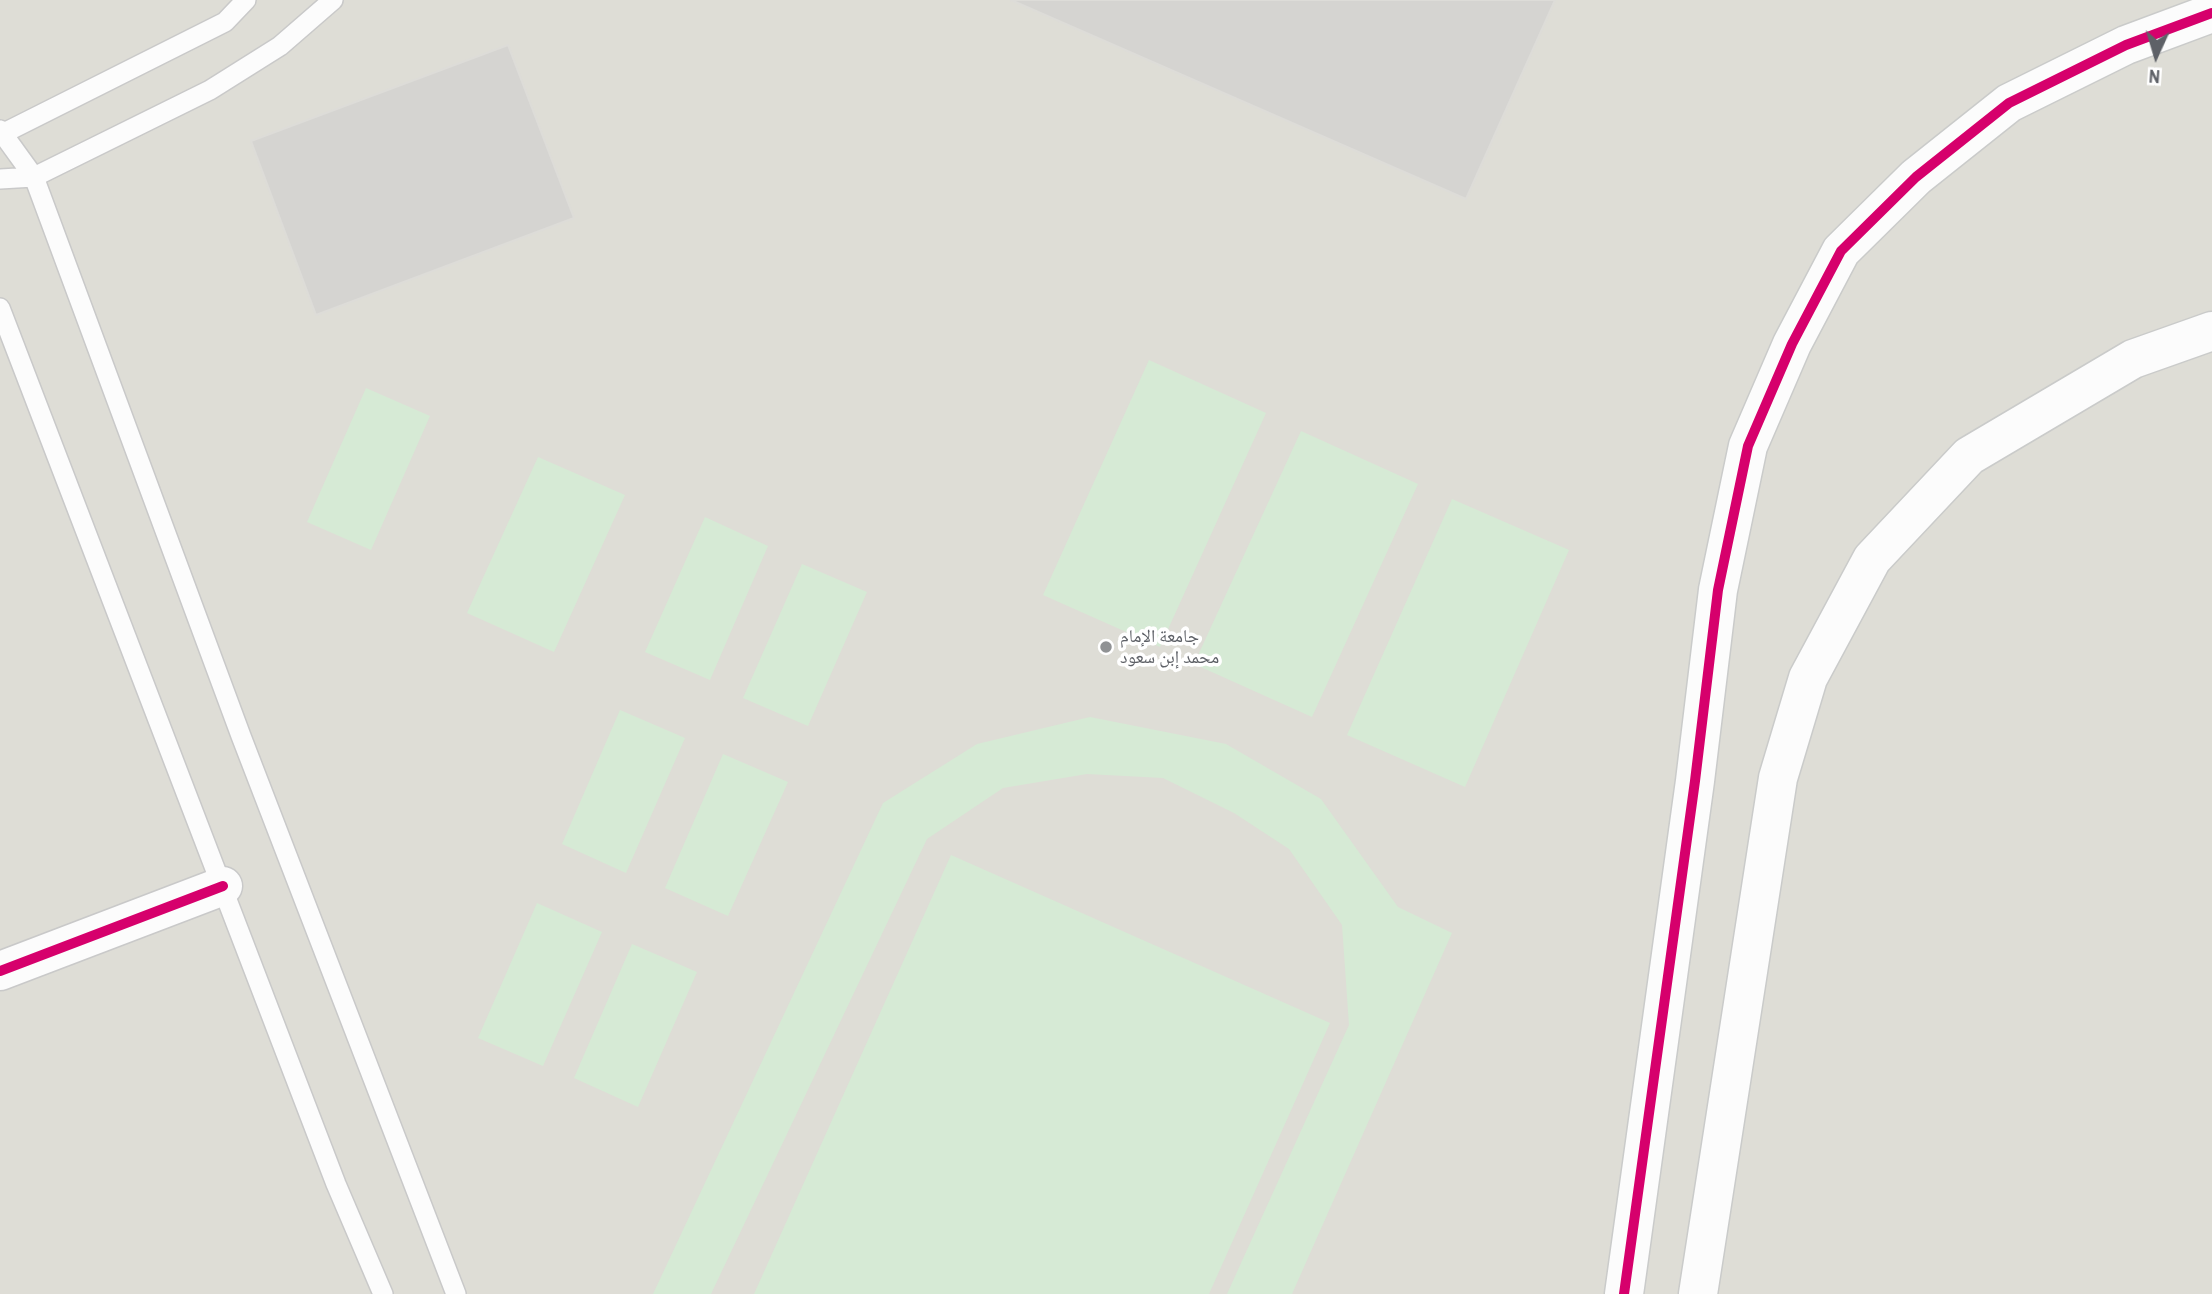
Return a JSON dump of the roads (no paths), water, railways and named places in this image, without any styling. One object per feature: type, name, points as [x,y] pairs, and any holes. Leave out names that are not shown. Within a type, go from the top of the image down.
[{"type":"street","points":[[1624,1294],[1695,781],[1717,590],[1748,446],[1792,344],[1841,251],[1916,177],[2009,103],[2126,44],[2212,13]]},
{"type":"street","points":[[1698,1294],[1778,778],[1808,678],[1872,559],[1969,456],[2133,359],[2212,331]]},
{"type":"street","points":[[0,971],[223,886]]},
{"type":"lane","points":[[246,0],[225,22],[1,133],[34,177],[232,710],[456,1294]]},
{"type":"lane","points":[[0,179],[34,177],[209,90],[280,46],[333,0]]},
{"type":"lane","points":[[0,308],[335,1184],[383,1294]]},
{"type":"place","name":"جامعة الإمام محمد إبن سعود","points":[[1106,647]]}]
